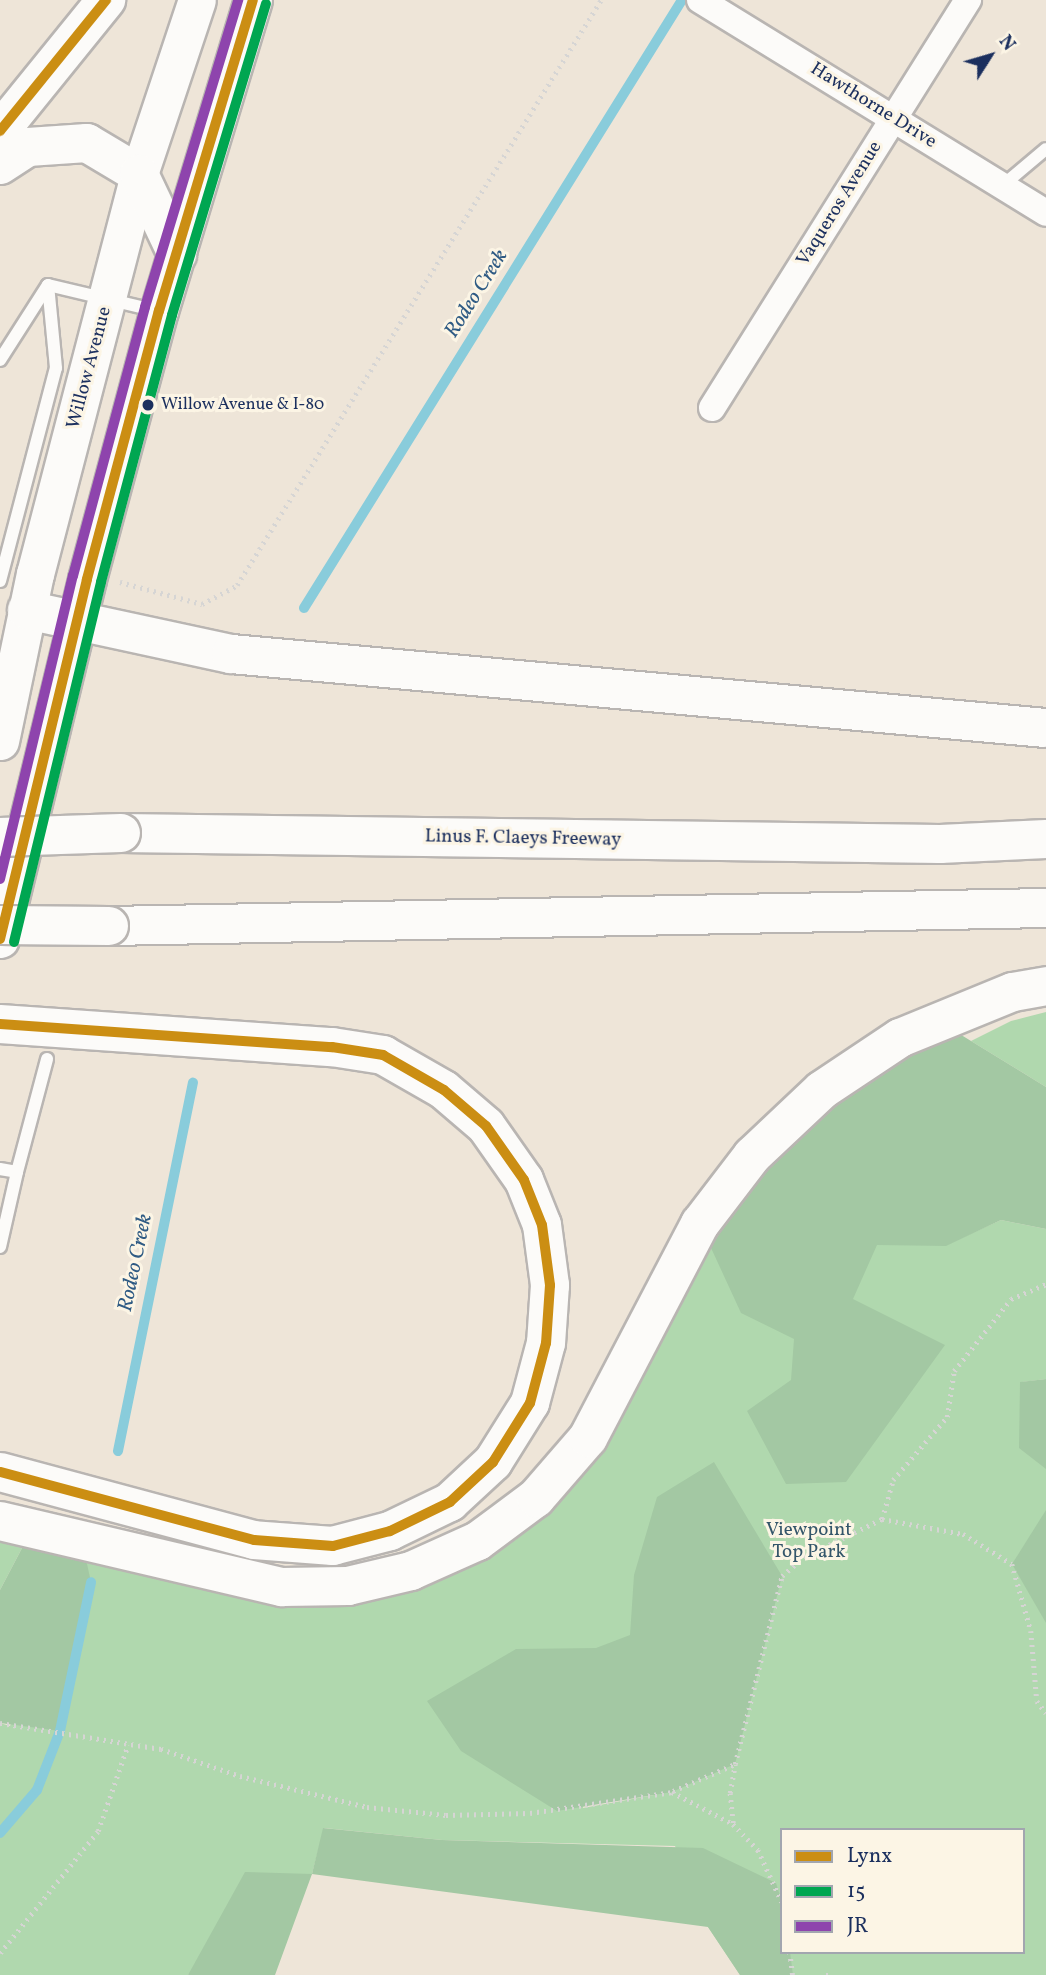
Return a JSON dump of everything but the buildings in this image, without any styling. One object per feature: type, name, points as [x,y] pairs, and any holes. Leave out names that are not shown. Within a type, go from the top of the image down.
[{"type":"highway","points":[[0,131],[106,0]]},
{"type":"highway","points":[[0,165],[27,147],[86,144],[139,174],[177,254]]},
{"type":"highway","points":[[27,610],[231,654],[1046,728]]},
{"type":"highway","name":"Linus F. Claeys Freeway","points":[[0,837],[121,833],[940,844],[1046,839]]},
{"type":"highway","points":[[0,925],[109,926],[1046,908]]},
{"type":"highway","points":[[0,1521],[282,1587],[348,1586],[411,1571],[478,1541],[536,1498],[588,1438],[701,1224],[752,1157],[822,1090],[900,1038],[1013,992],[1046,986]]},
{"type":"highway","points":[[0,1024],[332,1047],[383,1055],[444,1090],[486,1126],[524,1180],[542,1225],[550,1285],[546,1343],[530,1403],[493,1462],[450,1502],[390,1531],[333,1546],[254,1540],[0,1472]]},
{"type":"main road","name":"Willow Avenue","points":[[0,741],[27,610],[139,174],[197,0]]},
{"type":"main road","points":[[0,939],[87,579],[159,311],[253,0]]},
{"type":"street","name":"Hawthorne Drive","points":[[700,0],[1046,213]]},
{"type":"street","name":"Vaqueros Avenue","points":[[712,408],[968,0]]},
{"type":"lane","points":[[1002,186],[1046,149]]},
{"type":"lane","points":[[48,285],[159,311]]},
{"type":"lane","points":[[0,360],[48,285]]},
{"type":"lane","points":[[0,581],[56,368],[48,285]]},
{"type":"lane","points":[[0,1247],[47,1059]]},
{"type":"lane","points":[[0,1170],[17,1172]]},
{"type":"path","points":[[87,579],[138,583],[202,604],[237,585],[601,0]]},
{"type":"path","points":[[882,1519],[893,1480],[947,1417],[954,1371],[1011,1300],[1046,1284]]},
{"type":"path","points":[[733,1824],[730,1794],[734,1764],[782,1576],[804,1557],[882,1519],[963,1534],[1012,1564],[1031,1631],[1037,1701],[1046,1713]]},
{"type":"path","points":[[0,1723],[161,1749],[240,1776],[366,1807],[446,1815],[570,1810],[672,1792],[734,1764]]},
{"type":"path","points":[[0,1953],[98,1831],[128,1745]]},
{"type":"path","points":[[672,1792],[733,1824],[758,1850],[780,1898]]},
{"type":"path","points":[[790,1954],[793,1975]]},
{"type":"green space","points":[[1046,1012],[1046,1087],[971,1041],[1011,1021]]},
{"type":"green space","points":[[940,1022],[1046,1087],[1046,1229],[1001,1220],[946,1246],[877,1245],[853,1299],[945,1345],[846,1482],[786,1484],[747,1411],[791,1380],[794,1339],[741,1313],[700,1224],[752,1156]]},
{"type":"green space","name":"Viewpoint Top Park","points":[[1001,1220],[1046,1229],[1046,1379],[1022,1382],[1046,1395],[1046,1975],[740,1975],[708,1927],[675,1846],[442,1840],[324,1828],[312,1874],[188,1975],[0,1975],[0,1723],[10,1726],[82,1541],[348,1586],[536,1498],[700,1224],[877,1245],[946,1245]],"holes":[[[596,1648],[654,1795],[583,1808]]]},
{"type":"green space","points":[[1046,1379],[1046,1469],[1019,1448],[1020,1382]]},
{"type":"green space","points":[[714,1462],[782,1576],[735,1764],[672,1792],[557,1811],[461,1751],[427,1701],[516,1649],[596,1648],[630,1635],[634,1575],[657,1497]]},
{"type":"green space","points":[[1046,1510],[1046,1623],[1012,1564]]},
{"type":"green space","points":[[0,1521],[32,1529],[0,1590]]},
{"type":"green space","points":[[32,1529],[82,1541],[91,1582],[60,1731],[0,1723],[0,1590]]},
{"type":"green space","points":[[323,1828],[442,1840],[703,1848],[776,1883],[780,1896],[780,1954],[790,1954],[793,1975],[740,1975],[708,1927],[312,1874]]},
{"type":"green space","points":[[245,1872],[312,1874],[275,1975],[188,1975]]},
{"type":"waterway","name":"Rodeo Creek","points":[[304,608],[682,0]]},
{"type":"waterway","name":"Rodeo Creek","points":[[118,1451],[193,1083]]},
{"type":"waterway","name":"Rodeo Creek","points":[[0,1833],[37,1790],[60,1731],[91,1582]]},
{"type":"transit line","name":"Lynx","points":[[0,131],[106,0]]},
{"type":"transit line","name":"JR","points":[[0,879],[73,576],[145,307],[238,0]]},
{"type":"transit line","name":"Lynx","points":[[0,939],[87,579],[159,311],[253,0]]},
{"type":"transit line","name":"15","points":[[14,942],[101,582],[172,315],[266,4]]},
{"type":"transit line","name":"Lynx","points":[[0,1024],[332,1047],[383,1055],[444,1090],[486,1126],[524,1180],[542,1225],[550,1285],[546,1343],[530,1403],[493,1462],[450,1502],[390,1531],[333,1546],[254,1540],[0,1472]]},
{"type":"place","name":"Willow Avenue & I-80","points":[[148,405]]}]
